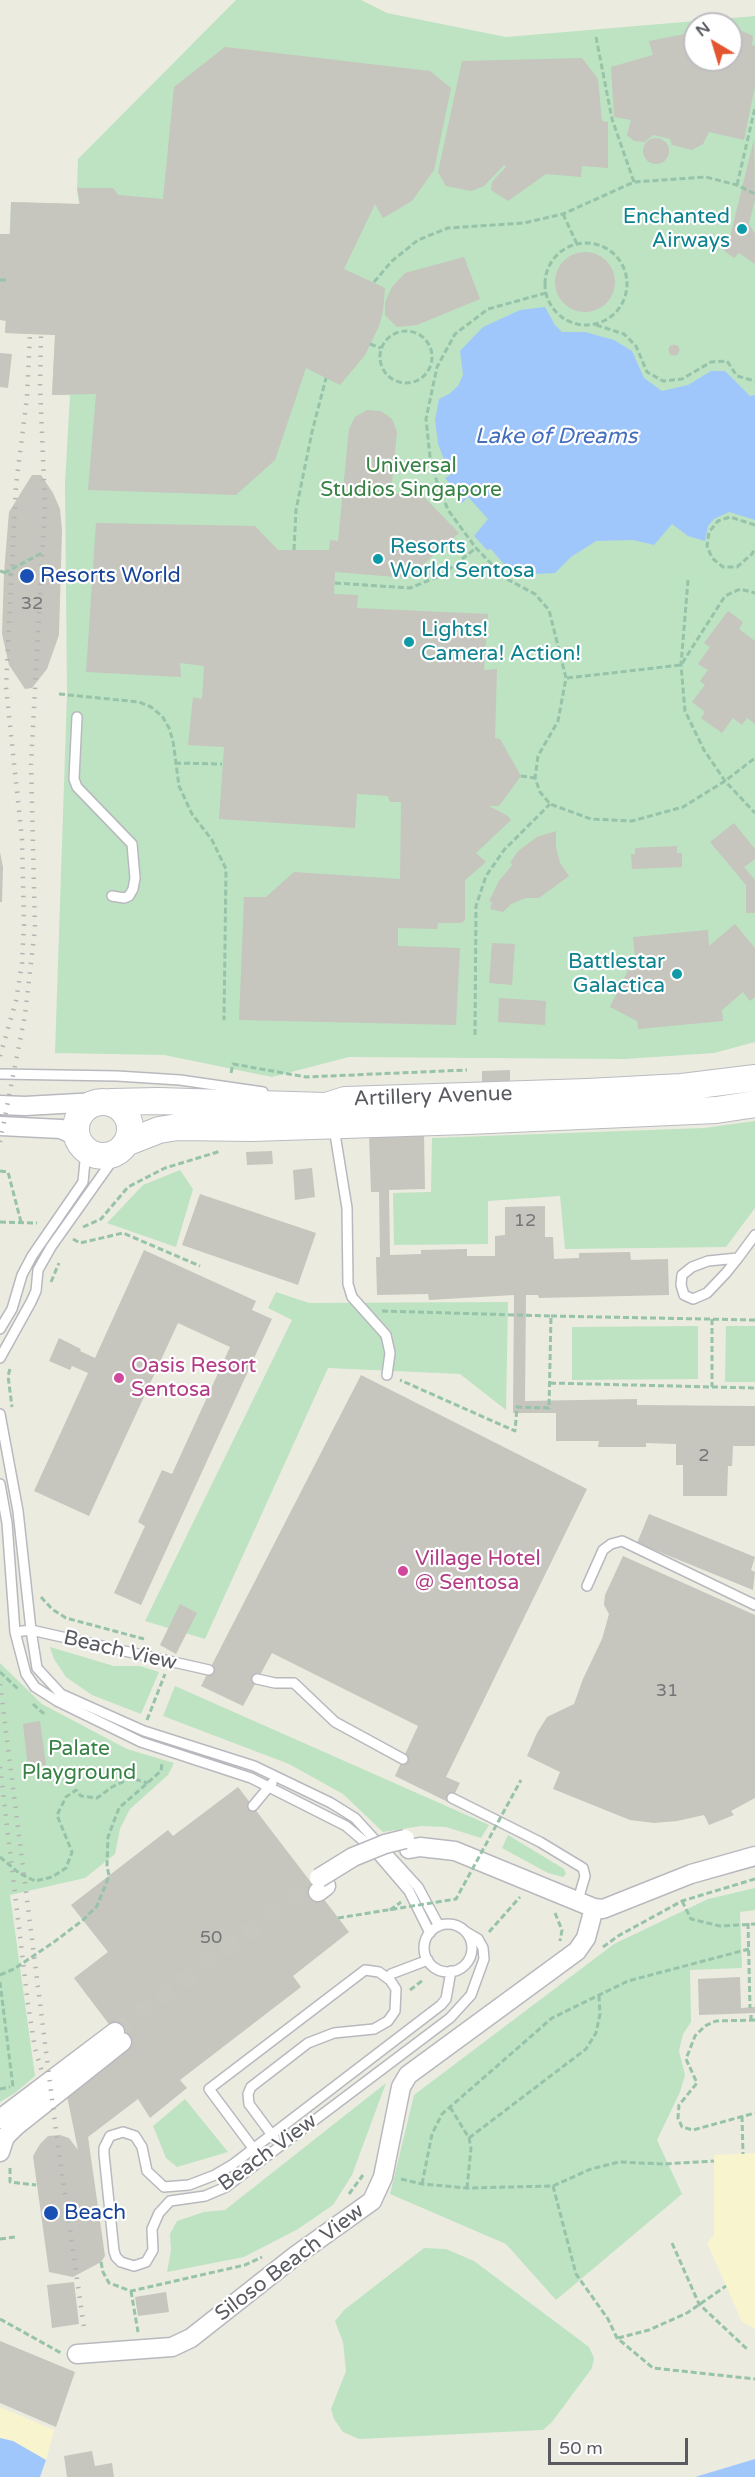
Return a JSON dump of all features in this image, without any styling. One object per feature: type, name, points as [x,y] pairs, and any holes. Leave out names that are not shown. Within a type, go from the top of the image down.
[{"type":"street","name":"Artillery Avenue","points":[[104,1102],[158,1101],[294,1107],[326,1106],[345,1100],[682,1087],[755,1078]]},
{"type":"street","points":[[0,1105],[104,1102],[118,1106],[128,1119],[130,1127],[122,1147]]},
{"type":"street","points":[[81,1143],[77,1118],[88,1105],[104,1102]]},
{"type":"street","name":"Artillery Avenue","points":[[81,1143],[102,1156],[168,1128],[334,1125],[716,1110],[755,1104]]},
{"type":"street","points":[[0,1126],[61,1129],[81,1143]]},
{"type":"street","points":[[319,1885],[407,1844],[455,1851],[592,1905],[755,1856]]},
{"type":"street","name":"Siloso Beach View","points":[[77,2354],[172,2347],[191,2338],[295,2256],[372,2201],[383,2177],[401,2087],[408,2075],[577,1951],[586,1938],[592,1905]]},
{"type":"street","points":[[0,2119],[119,2037],[16,2126],[5,2137],[0,2152]]},
{"type":"lane","points":[[77,717],[74,779],[77,787],[132,844],[135,878],[133,889],[129,896],[124,898],[112,896]]},
{"type":"lane","points":[[0,1074],[128,1076],[180,1080],[270,1093]]},
{"type":"lane","points":[[281,1095],[345,1100]]},
{"type":"lane","name":"Artillery Avenue","points":[[334,1125],[347,1208],[348,1284],[352,1297],[380,1325],[390,1344],[387,1375]]},
{"type":"lane","points":[[0,1329],[12,1309],[27,1265],[83,1182],[81,1143]]},
{"type":"lane","points":[[0,1358],[32,1302],[36,1291],[38,1270],[51,1247],[122,1147]]},
{"type":"lane","points":[[738,1258],[708,1261],[692,1267],[682,1275],[681,1285],[684,1295],[693,1299],[707,1293],[738,1258],[755,1235]]},
{"type":"lane","name":"Beach View","points":[[0,1414],[18,1511],[37,1668],[62,1694],[144,1731],[254,1766],[331,1803],[355,1818],[418,1887],[439,1926]]},
{"type":"lane","points":[[0,1484],[8,1523],[15,1632],[26,1674],[35,1687],[57,1701],[141,1742],[251,1778],[346,1826],[373,1849],[409,1891],[430,1933]]},
{"type":"lane","points":[[587,1586],[603,1550],[611,1544],[622,1541],[755,1605]]},
{"type":"lane","name":"Beach View","points":[[15,1632],[31,1630],[209,1670]]},
{"type":"lane","points":[[257,1679],[275,1683],[294,1683],[335,1722],[403,1759]]},
{"type":"lane","points":[[253,1806],[277,1777]]},
{"type":"lane","points":[[452,1798],[540,1842],[583,1868],[592,1905]]},
{"type":"lane","points":[[454,1925],[466,1932],[472,1944],[471,1956],[463,1966],[451,1971],[437,1969],[428,1960],[425,1946],[430,1933],[439,1926],[454,1925]]},
{"type":"lane","name":"Beach View","points":[[451,1971],[446,1999],[441,2005],[232,2165],[204,2181],[174,2188],[164,2187],[147,2172],[142,2147],[135,2136],[123,2132],[110,2136],[104,2148],[104,2154],[116,2257],[127,2265],[140,2265],[146,2262],[153,2250],[152,2229],[159,2213],[170,2201],[205,2196],[226,2187],[450,2019],[471,1995],[484,1959],[483,1948],[478,1939],[466,1932]]},
{"type":"lane","points":[[391,1974],[428,1960]]},
{"type":"lane","points":[[261,2159],[209,2089],[365,1970],[372,1970],[385,1977],[396,1989],[395,2011],[388,2021],[374,2029],[361,2032],[334,2032],[308,2043],[251,2087],[248,2094],[249,2104],[279,2146]]},
{"type":"path","points":[[596,37],[612,119],[634,182]]},
{"type":"path","points":[[737,185],[755,108]]},
{"type":"path","points":[[374,282],[392,261],[418,240],[448,228],[524,223],[563,214],[634,182],[706,177],[737,185],[755,194]]},
{"type":"path","points":[[563,214],[577,244]]},
{"type":"path","points":[[594,324],[609,318],[621,306],[627,291],[627,275],[620,260],[609,249],[593,243],[577,244],[563,250],[552,262],[546,277],[546,292],[552,307],[564,318],[578,324],[594,324],[624,334],[636,346],[648,372],[663,381],[682,380],[711,362],[727,361],[737,376],[755,381]]},
{"type":"path","points":[[0,280],[8,280]]},
{"type":"path","points":[[546,292],[488,309],[455,334],[436,367],[426,420],[431,466],[448,510],[476,548],[505,578],[535,594],[549,610],[566,678],[558,721],[538,756],[535,778],[540,792],[550,804],[591,819],[632,821],[683,807],[725,781],[755,758]]},
{"type":"path","points":[[404,330],[414,331],[423,336],[430,345],[433,355],[431,365],[426,374],[418,380],[408,383],[397,382],[388,377],[382,368],[381,348],[386,339],[394,333],[404,330]]},
{"type":"path","points":[[370,344],[381,348]]},
{"type":"path","points":[[431,365],[436,367]]},
{"type":"path","points":[[294,550],[296,510],[326,378]]},
{"type":"path","points":[[755,525],[730,517],[718,521],[709,532],[707,546],[712,558],[723,567],[736,567],[752,554],[755,548]]},
{"type":"path","points":[[335,583],[410,588],[442,575],[476,548]]},
{"type":"path","points":[[4,573],[42,553]]},
{"type":"path","points":[[0,571],[12,575]]},
{"type":"path","points":[[688,580],[681,665],[685,711],[704,750],[725,781],[755,813]]},
{"type":"path","points":[[681,665],[725,596],[740,589],[755,593]]},
{"type":"path","points":[[566,678],[681,665]]},
{"type":"path","points":[[59,694],[139,702],[151,707],[162,716],[169,728],[179,786],[192,814],[212,840],[226,869],[224,1020]]},
{"type":"path","points":[[175,763],[222,764]]},
{"type":"path","points":[[521,776],[535,778]]},
{"type":"path","points":[[475,1035],[476,906],[486,876],[504,850],[550,804]]},
{"type":"path","points":[[227,1088],[233,1064],[306,1077],[466,1070]]},
{"type":"path","points":[[69,1237],[87,1224],[101,1220],[128,1187],[165,1168],[218,1151],[230,1150]]},
{"type":"path","points":[[0,1171],[8,1173],[21,1222]]},
{"type":"path","points":[[0,1222],[37,1223]]},
{"type":"path","points":[[80,1243],[123,1233],[200,1266]]},
{"type":"path","points":[[49,1287],[60,1260]]},
{"type":"path","points":[[366,1311],[755,1320]]},
{"type":"path","points":[[387,1375],[515,1431],[517,1407],[549,1408],[551,1316]]},
{"type":"path","points":[[712,1319],[712,1387]]},
{"type":"path","points":[[12,1360],[8,1376],[13,1410]]},
{"type":"path","points":[[550,1383],[755,1388]]},
{"type":"path","points":[[39,1588],[42,1599],[66,1618],[151,1641]]},
{"type":"path","points":[[146,1723],[165,1674]]},
{"type":"path","points":[[0,1975],[14,1969],[54,1942],[83,1920],[96,1906],[109,1876],[106,1866],[108,1837],[119,1808],[161,1771],[163,1749]]},
{"type":"path","points":[[0,1857],[19,1873],[35,1881],[52,1877],[66,1868],[72,1852],[57,1815],[66,1797],[76,1790],[81,1796],[97,1798],[112,1786],[131,1778],[148,1783]]},
{"type":"path","points":[[338,1918],[456,1899],[521,1780]]},
{"type":"path","points":[[602,1948],[618,1936],[682,1901],[755,1879]]},
{"type":"path","points":[[489,1932],[524,1894]]},
{"type":"path","points":[[390,1910],[405,1899]]},
{"type":"path","points":[[682,1901],[691,1919],[720,1926],[755,1924]]},
{"type":"path","points":[[748,1923],[750,2008]]},
{"type":"path","points":[[422,2184],[432,2134],[442,2114],[552,2018],[628,1981],[749,1949]]},
{"type":"path","points":[[410,1990],[423,1980]]},
{"type":"path","points":[[0,1982],[12,2086],[0,2089]]},
{"type":"path","points":[[469,2138],[586,2049],[596,2033],[600,2014],[599,1996]]},
{"type":"path","points":[[751,2014],[753,2021],[716,2021],[705,2025],[695,2036],[686,2059],[697,2083],[680,2105],[678,2118],[682,2127],[693,2130],[755,2113]]},
{"type":"path","points":[[450,2107],[469,2138],[471,2148],[467,2188]]},
{"type":"path","points":[[742,2116],[743,2154]]},
{"type":"path","points":[[403,2171],[401,2181],[422,2184],[467,2188],[553,2186],[591,2169],[619,2162],[664,2164],[714,2161]]},
{"type":"path","points":[[344,2201],[365,2173]]},
{"type":"path","points":[[10,2182],[36,2185]]},
{"type":"path","points":[[553,2186],[576,2274],[608,2319],[617,2338],[653,2368],[755,2379]]},
{"type":"path","points":[[0,2239],[15,2237]]},
{"type":"path","points":[[672,2242],[699,2304],[748,2350]]},
{"type":"path","points":[[101,2262],[109,2283],[130,2291],[245,2265],[266,2255]]},
{"type":"path","points":[[617,2338],[649,2330],[699,2304],[726,2286]]},
{"type":"path","points":[[130,2291],[137,2332]]},
{"type":"path","points":[[0,2319],[58,2353],[77,2354]]},
{"type":"green space","name":"Universal Studios Singapore","points":[[236,0],[361,0],[387,13],[506,37],[683,22],[683,72],[743,72],[743,17],[755,16],[755,1042],[714,1053],[624,1059],[349,1057],[272,1077],[164,1055],[55,1053],[67,694],[65,483],[70,395],[52,395],[55,335],[5,333],[11,202],[79,204],[78,159]]},
{"type":"green space","points":[[755,1121],[755,1208],[726,1247],[565,1249],[560,1196],[488,1201],[488,1244],[394,1245],[393,1193],[431,1192],[432,1138],[704,1128]]},
{"type":"green space","points":[[180,1170],[193,1189],[176,1247],[107,1223],[143,1185]]},
{"type":"green space","points":[[276,1292],[309,1303],[508,1302],[506,1410],[460,1374],[328,1368],[205,1639],[145,1621],[292,1320],[268,1308]]},
{"type":"green space","points":[[698,1326],[698,1379],[572,1380],[572,1327]]},
{"type":"green space","points":[[726,1326],[755,1326],[755,1382],[725,1382]]},
{"type":"green space","points":[[50,1647],[114,1666],[140,1666],[159,1672],[141,1714],[92,1695],[66,1677],[54,1659]]},
{"type":"green space","name":"Palate Playground","points":[[0,1663],[42,1704],[127,1749],[174,1763],[168,1775],[130,1809],[120,1829],[115,1854],[85,1878],[10,1895],[35,2076],[0,2102]]},
{"type":"green space","points":[[175,1686],[489,1825],[481,1838],[446,1827],[421,1826],[383,1832],[343,1794],[289,1764],[163,1716]]},
{"type":"green space","points":[[508,1835],[564,1869],[566,1874],[563,1877],[548,1873],[502,1848]]},
{"type":"green space","points":[[755,1888],[755,1910],[740,1912],[742,1968],[690,1970],[691,2022],[683,2034],[679,2051],[685,2075],[680,2092],[657,2140],[682,2194],[556,2300],[506,2244],[390,2194],[414,2095],[614,1944],[708,1899]]},
{"type":"green space","points":[[386,2083],[352,2175],[333,2205],[298,2229],[244,2257],[167,2272],[171,2250],[170,2234],[177,2221],[204,2212],[225,2210]]},
{"type":"green space","points":[[185,2099],[228,2152],[177,2167],[166,2158],[153,2126]]},
{"type":"green space","points":[[424,2248],[446,2249],[474,2261],[589,2347],[594,2358],[592,2368],[552,2422],[543,2430],[359,2439],[343,2432],[334,2419],[331,2409],[346,2371],[343,2342],[335,2321],[344,2310]]},
{"type":"sand","points":[[755,2153],[755,2329],[742,2322],[707,2243],[714,2235],[714,2155]]},
{"type":"sand","points":[[0,2407],[54,2430],[46,2460],[13,2441],[0,2438]]},
{"type":"water","name":"Lake of Dreams","points":[[545,307],[555,325],[562,332],[585,332],[614,340],[632,351],[644,378],[662,391],[688,385],[711,371],[725,371],[750,396],[755,395],[755,520],[729,512],[714,519],[708,526],[705,541],[688,536],[672,524],[654,545],[633,540],[596,541],[571,557],[555,573],[513,575],[491,549],[487,550],[474,536],[488,519],[468,497],[462,503],[444,486],[449,483],[445,478],[450,475],[438,444],[435,420],[439,399],[458,386],[463,375],[460,351],[483,327],[520,310]]},
{"type":"water","points":[[0,2438],[13,2441],[46,2460],[40,2477],[0,2477]]},
{"type":"water","points":[[755,2459],[755,2477],[695,2477]]},
{"type":"building","points":[[743,31],[753,36],[755,86],[744,140],[709,132],[703,144],[692,150],[672,145],[670,139],[653,135],[645,142],[634,141],[627,135],[631,120],[614,117],[611,67],[653,55],[649,41],[683,34],[683,72],[743,72]]},
{"type":"building","points":[[225,47],[430,71],[451,88],[434,170],[412,201],[383,218],[375,204],[344,269],[385,288],[379,326],[365,355],[340,385],[306,368],[275,460],[236,495],[88,490],[96,394],[52,395],[55,335],[5,333],[6,321],[0,320],[0,234],[10,234],[11,202],[80,204],[77,188],[113,188],[118,195],[163,199],[174,87]]},
{"type":"building","points":[[582,58],[598,79],[602,121],[608,122],[608,168],[582,166],[581,177],[546,174],[508,201],[491,190],[492,182],[506,167],[504,165],[484,186],[471,191],[446,186],[438,172],[462,61]]},
{"type":"building","points":[[656,138],[665,142],[669,151],[665,160],[656,164],[647,160],[643,151],[647,142]]},
{"type":"building","name":"Enchanted Airways","points":[[754,139],[755,199],[749,224],[755,234],[755,264],[739,253],[734,258],[721,248],[730,237]]},
{"type":"building","points":[[585,252],[602,257],[610,265],[615,282],[610,299],[602,307],[585,312],[568,307],[560,299],[555,282],[560,265],[568,257]]},
{"type":"building","points":[[464,257],[480,299],[417,325],[397,327],[385,315],[385,302],[392,287],[405,273]]},
{"type":"building","points":[[674,344],[680,350],[674,356],[668,350]]},
{"type":"building","points":[[0,353],[12,354],[8,388],[0,387]]},
{"type":"building","points":[[367,410],[381,411],[392,419],[397,432],[391,493],[423,496],[459,533],[408,578],[335,572],[334,594],[358,595],[357,608],[488,614],[484,670],[497,669],[495,738],[500,739],[521,776],[499,806],[489,806],[511,820],[476,853],[486,862],[465,880],[465,920],[461,923],[438,923],[437,929],[398,928],[398,946],[460,948],[456,1025],[239,1020],[244,897],[266,897],[294,872],[400,879],[401,802],[390,802],[388,796],[357,794],[355,828],[219,819],[224,747],[188,745],[193,697],[202,699],[204,666],[180,663],[181,677],[86,672],[96,523],[255,526],[278,550],[329,550],[330,540],[338,541],[349,429],[355,417]]},
{"type":"building","points":[[32,475],[41,475],[60,509],[62,530],[59,635],[47,669],[32,688],[25,689],[9,665],[2,634],[9,512]]},
{"type":"building","points":[[728,611],[743,622],[739,629],[755,641],[755,724],[747,718],[742,725],[733,718],[722,733],[701,718],[705,712],[692,702],[705,685],[700,681],[708,670],[698,664],[710,647],[704,643]]},
{"type":"building","points":[[734,823],[755,849],[755,859],[744,867],[755,880],[755,913],[746,913],[746,885],[710,842]]},
{"type":"building","points":[[556,831],[556,847],[560,863],[569,876],[539,898],[526,898],[511,904],[503,912],[490,909],[492,902],[489,901],[499,881],[513,864],[510,863],[518,851],[537,837]]},
{"type":"building","points":[[677,846],[677,853],[682,853],[682,867],[632,869],[631,854],[635,854],[635,848]]},
{"type":"building","points":[[0,852],[3,867],[2,902],[0,902]]},
{"type":"building","name":"Battlestar Galactica","points":[[735,924],[755,948],[755,997],[750,1001],[743,992],[722,1010],[723,1021],[638,1029],[637,1021],[610,1007],[635,956],[633,937],[708,930],[709,946]]},
{"type":"building","points":[[492,943],[515,944],[512,985],[489,983]]},
{"type":"building","points":[[499,998],[546,1001],[545,1025],[498,1022]]},
{"type":"building","points":[[510,1070],[510,1085],[482,1086],[482,1071]]},
{"type":"building","points":[[424,1134],[425,1189],[389,1190],[390,1255],[421,1254],[421,1250],[467,1249],[467,1256],[495,1256],[495,1236],[505,1235],[505,1207],[545,1206],[545,1237],[553,1237],[554,1259],[579,1258],[579,1253],[630,1252],[631,1260],[668,1259],[669,1295],[539,1298],[538,1295],[526,1295],[525,1401],[637,1399],[637,1405],[755,1406],[755,1446],[733,1446],[732,1466],[728,1466],[727,1496],[683,1496],[683,1465],[676,1465],[676,1444],[646,1443],[646,1447],[598,1447],[599,1441],[556,1441],[556,1413],[513,1413],[514,1295],[429,1300],[428,1294],[377,1295],[376,1257],[380,1257],[379,1192],[371,1192],[369,1135]]},
{"type":"building","points":[[272,1151],[273,1164],[247,1165],[246,1152]]},
{"type":"building","points":[[312,1168],[315,1197],[295,1200],[293,1170]]},
{"type":"building","points":[[200,1194],[316,1233],[298,1285],[182,1245]]},
{"type":"building","points":[[144,1250],[256,1301],[252,1310],[272,1319],[141,1605],[114,1593],[145,1526],[138,1522],[162,1470],[172,1474],[230,1347],[178,1323],[89,1516],[34,1491],[88,1373],[72,1366],[70,1370],[49,1361],[59,1338],[95,1358]]},
{"type":"building","name":"Village Hotel @ Sentosa","points":[[361,1375],[587,1489],[446,1777],[460,1783],[450,1803],[395,1776],[418,1726],[272,1653],[243,1706],[201,1686]]},
{"type":"building","points":[[649,1514],[755,1557],[751,1570],[755,1572],[753,1590],[637,1543]]},
{"type":"building","points":[[623,1556],[755,1615],[755,1798],[731,1811],[734,1815],[709,1825],[704,1815],[654,1823],[630,1820],[553,1789],[560,1772],[527,1756],[547,1717],[574,1704],[602,1639],[609,1614],[604,1605],[605,1595]]},
{"type":"building","points":[[180,1604],[197,1613],[176,1654],[160,1645]]},
{"type":"building","points":[[40,1721],[46,1765],[28,1768],[23,1724]]},
{"type":"building","points":[[238,1787],[349,1932],[293,1976],[301,1987],[180,2080],[187,2088],[150,2118],[138,2099],[88,2137],[105,2256],[101,2262],[73,2277],[49,2272],[33,2156],[48,2136],[60,2135],[69,2138],[78,2150],[66,2091],[124,2044],[74,1978],[108,1952],[71,1905],[168,1830],[173,1836]]},
{"type":"building","points":[[740,1977],[741,2008],[755,2007],[755,2013],[699,2015],[698,1979]]},
{"type":"building","points":[[74,2282],[79,2324],[52,2328],[47,2285]]},
{"type":"building","points":[[166,2292],[169,2312],[138,2316],[135,2297]]},
{"type":"building","points":[[0,2341],[75,2372],[56,2427],[0,2403]]},
{"type":"building","points":[[92,2451],[95,2466],[112,2463],[114,2477],[67,2477],[64,2456]]},
{"type":"tunnel","points":[[115,2032],[312,1884]]},
{"type":"railway","points":[[0,1056],[16,1001],[22,963],[24,925],[22,839],[6,687],[16,485],[27,397],[30,334]]},
{"type":"railway","points":[[0,1142],[25,1015],[35,928],[31,764],[45,505],[40,387],[41,334]]},
{"type":"railway","points":[[0,1684],[57,2139],[84,2328]]},
{"type":"railway","points":[[0,1767],[28,2004],[35,2049],[43,2075]]},
{"type":"place","name":"Enchanted Airways","points":[[742,229]]},
{"type":"place","name":"Resorts World Sentosa","points":[[378,559]]},
{"type":"place","name":"Resorts World","points":[[27,576]]},
{"type":"place","name":"Lights! Camera! Action!","points":[[409,642]]},
{"type":"place","name":"Battlestar Galactica","points":[[677,974]]},
{"type":"place","name":"Oasis Resort Sentosa","points":[[119,1378]]},
{"type":"place","name":"Village Hotel @ Sentosa","points":[[403,1571]]},
{"type":"place","name":"Beach","points":[[51,2213]]}]
